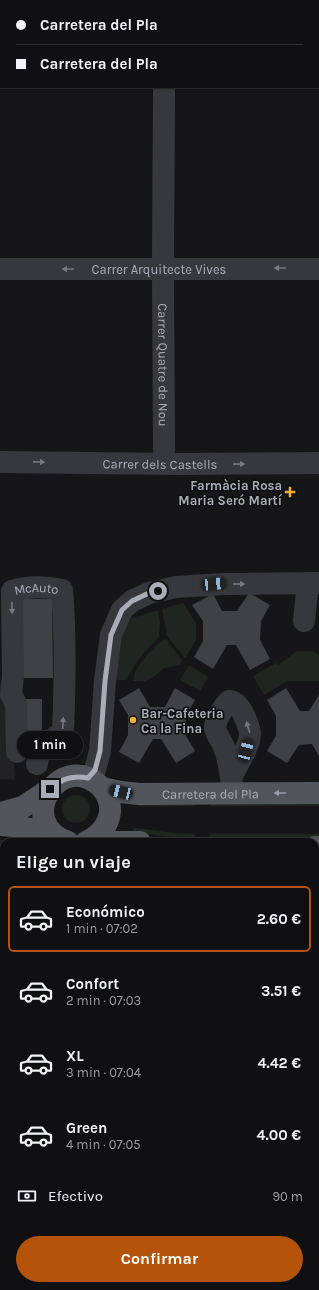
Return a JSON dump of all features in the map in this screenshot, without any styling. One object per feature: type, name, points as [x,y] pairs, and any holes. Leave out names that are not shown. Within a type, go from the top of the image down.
[{"type":"main road","name":"Carretera del Pla","points":[[0,813],[23,807],[63,779],[80,776],[121,792],[139,794],[232,784],[319,793]]},
{"type":"main road","points":[[95,783],[106,795],[110,811],[105,827],[95,838]]},
{"type":"main road","points":[[50,789],[43,804],[43,813],[49,829],[60,838]]},
{"type":"main road","points":[[0,825],[28,827],[58,838]]},
{"type":"street","name":"Carrer Quatre de Nou","points":[[164,88],[164,453]]},
{"type":"street","name":"Carrer Arquitecte Vives","points":[[0,269],[319,268]]},
{"type":"street","name":"Carrer dels Castells","points":[[0,462],[178,464],[319,463]]},
{"type":"street","points":[[95,783],[95,770],[100,751],[105,681],[111,635],[122,610],[132,601],[149,593],[176,587],[224,584],[314,583],[304,621]]},
{"type":"street","name":"McAuto","points":[[17,752],[16,704],[11,694],[13,676],[12,591],[27,587],[49,587],[62,590],[65,668],[63,731],[44,746],[38,754],[37,764]]},
{"type":"street","points":[[0,836],[15,835],[50,838]]},
{"type":"shaded area","points":[[183,603],[196,623],[196,640],[185,658],[167,636],[162,609]]},
{"type":"shaded area","points":[[158,610],[160,623],[159,637],[140,657],[127,680],[111,680],[126,623],[132,618]]},
{"type":"shaded area","points":[[166,639],[182,660],[180,665],[164,668],[154,677],[145,681],[133,681],[135,672],[145,658],[158,644]]},
{"type":"shaded area","points":[[297,651],[313,651],[319,655],[319,681],[287,681],[264,695],[253,676],[276,663],[278,665]]},
{"type":"shaded area","points":[[189,665],[208,677],[200,691],[180,680]]},
{"type":"shaded area","points":[[0,684],[5,684],[9,703],[15,780],[0,779]]},
{"type":"shaded area","points":[[76,795],[86,799],[90,809],[86,819],[76,823],[66,819],[62,809],[66,799]]},
{"type":"shaded area","points":[[138,802],[195,802],[195,806],[138,806]]},
{"type":"shaded area","points":[[211,802],[319,802],[319,806],[210,806]]},
{"type":"shaded area","points":[[134,828],[172,833],[195,834],[195,838],[178,838],[133,832]]},
{"type":"shaded area","points":[[210,834],[319,834],[319,838],[209,838]]},
{"type":"building","points":[[249,593],[270,605],[261,621],[260,640],[270,659],[250,670],[236,645],[227,645],[213,669],[194,657],[203,641],[203,621],[192,605],[213,594],[222,611],[237,611]]},
{"type":"building","points":[[15,599],[52,599],[53,678],[16,678]]},
{"type":"building","points":[[139,688],[150,707],[165,707],[175,688],[195,700],[186,715],[186,736],[195,751],[176,763],[161,739],[153,739],[139,763],[119,752],[128,735],[128,715],[119,700]]},
{"type":"building","points":[[286,688],[300,711],[309,711],[319,695],[319,756],[312,744],[299,745],[287,763],[267,751],[276,736],[276,716],[267,700]]},
{"type":"building","points":[[25,699],[42,699],[42,735],[25,735]]},
{"type":"place","name":"Farmàcia Rosa Maria Seró Martí","points":[[290,492]]},
{"type":"place","name":"Bar-Cafeteria Ca la Fina","points":[[133,720]]},
{"type":"route","points":[[50,789],[63,779],[80,776],[88,778],[95,770],[100,751],[105,681],[111,635],[122,610],[132,601],[149,593],[158,591]]}]
